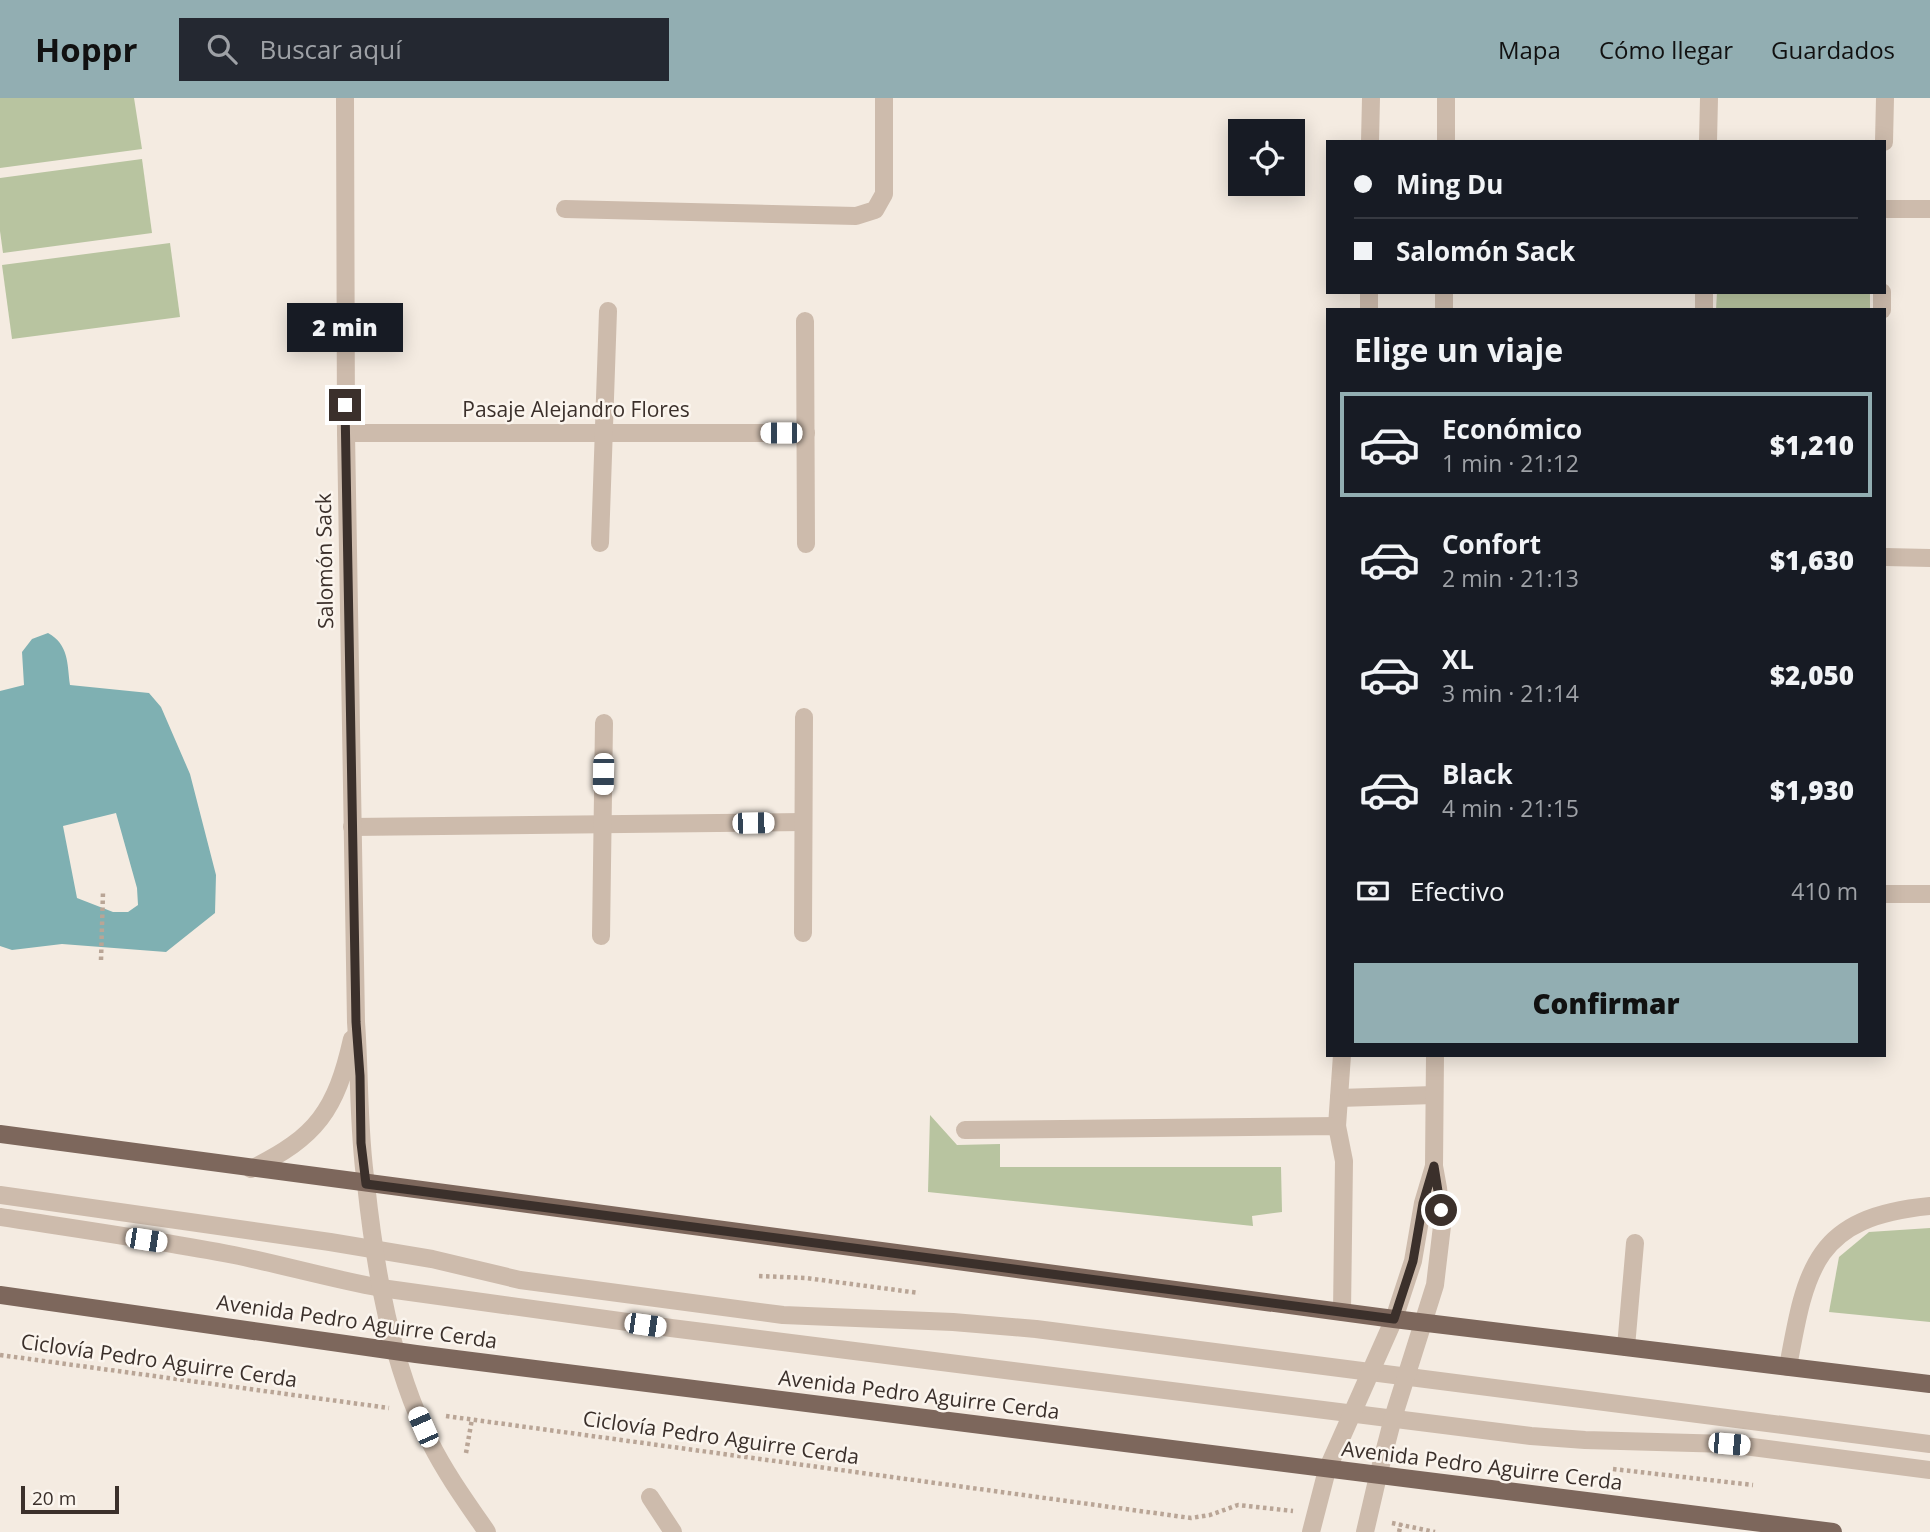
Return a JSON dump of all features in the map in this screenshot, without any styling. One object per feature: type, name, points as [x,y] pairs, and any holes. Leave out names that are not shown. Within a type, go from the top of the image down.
[{"type":"main road","points":[[0,1134],[1394,1319],[1930,1384]]},
{"type":"main road","name":"Avenida Pedro Aguirre Cerda","points":[[0,1295],[397,1352],[1833,1532]]},
{"type":"street","name":"Salomón Sack","points":[[345,98],[346,433],[352,827],[361,1143],[373,1249],[397,1352],[416,1412],[450,1478],[487,1532]]},
{"type":"street","points":[[565,209],[856,216],[866,213],[876,209],[884,194],[884,98]]},
{"type":"street","points":[[1370,140],[1371,98]]},
{"type":"street","points":[[1446,98],[1446,140]]},
{"type":"street","points":[[1708,140],[1709,98]]},
{"type":"street","points":[[1884,140],[1885,98]]},
{"type":"street","points":[[1886,209],[1930,209]]},
{"type":"street","points":[[600,543],[608,311]]},
{"type":"street","points":[[806,321],[806,544]]},
{"type":"street","name":"Pasaje Alejandro Flores","points":[[346,433],[806,433]]},
{"type":"street","points":[[1886,558],[1930,558]]},
{"type":"street","points":[[803,933],[804,717]]},
{"type":"street","points":[[601,936],[604,723]]},
{"type":"street","points":[[352,827],[803,822]]},
{"type":"street","points":[[1886,894],[1930,894]]},
{"type":"street","name":"Salomón Sack","points":[[251,1169],[296,1143],[332,1104],[344,1074],[356,1022]]},
{"type":"street","points":[[1342,1057],[1337,1126],[1344,1172],[1342,1312]]},
{"type":"street","points":[[1367,1526],[1393,1419],[1436,1285],[1442,1226],[1434,1166],[1435,1057]]},
{"type":"street","points":[[1339,1098],[1434,1095]]},
{"type":"street","points":[[965,1130],[1337,1126]]},
{"type":"street","points":[[1311,1532],[1327,1470],[1394,1319],[1413,1261],[1423,1203],[1434,1166]]},
{"type":"street","points":[[0,1195],[373,1249],[432,1259],[520,1280],[783,1315],[999,1325],[1930,1444]]},
{"type":"street","points":[[1788,1367],[1807,1279],[1817,1259],[1848,1229],[1886,1214],[1930,1206]]},
{"type":"street","points":[[0,1217],[194,1248],[381,1288],[671,1328],[1558,1438],[1749,1446],[1930,1470]]},
{"type":"street","points":[[1626,1347],[1634,1243]]},
{"type":"street","points":[[650,1497],[673,1532]]},
{"type":"path","points":[[101,960],[103,892]]},
{"type":"path","name":"Ciclovía Pedro Aguirre Cerda","points":[[0,1355],[1191,1517],[1210,1515],[1238,1505],[1315,1514]]},
{"type":"path","points":[[472,1419],[465,1452],[472,1464]]},
{"type":"path","points":[[1399,1532],[1401,1524]]},
{"type":"path","points":[[1367,1526],[1401,1524],[1435,1532]]},
{"type":"green space","points":[[0,98],[134,98],[142,149],[0,168]]},
{"type":"green space","points":[[142,159],[152,233],[3,253],[0,231],[0,178]]},
{"type":"green space","points":[[170,243],[180,317],[12,339],[2,265]]},
{"type":"green space","points":[[1717,294],[1870,294],[1870,308],[1716,308]]},
{"type":"green space","points":[[930,1115],[957,1145],[1000,1144],[1000,1167],[1281,1167],[1282,1212],[1252,1216],[1253,1226],[928,1192]]},
{"type":"green space","points":[[1930,1228],[1930,1322],[1829,1312],[1839,1257],[1869,1232]]},
{"type":"water","points":[[48,633],[60,643],[66,655],[70,685],[149,693],[161,707],[190,774],[216,875],[215,913],[166,952],[62,944],[12,950],[0,946],[0,691],[24,685],[22,652],[32,639]],"holes":[[[116,813],[137,888],[138,905],[128,912],[113,912],[77,898],[63,826]]]},
{"type":"route","points":[[345,405],[356,1022],[361,1143],[366,1184],[1394,1319],[1413,1261],[1423,1203],[1434,1166],[1441,1210]]}]
